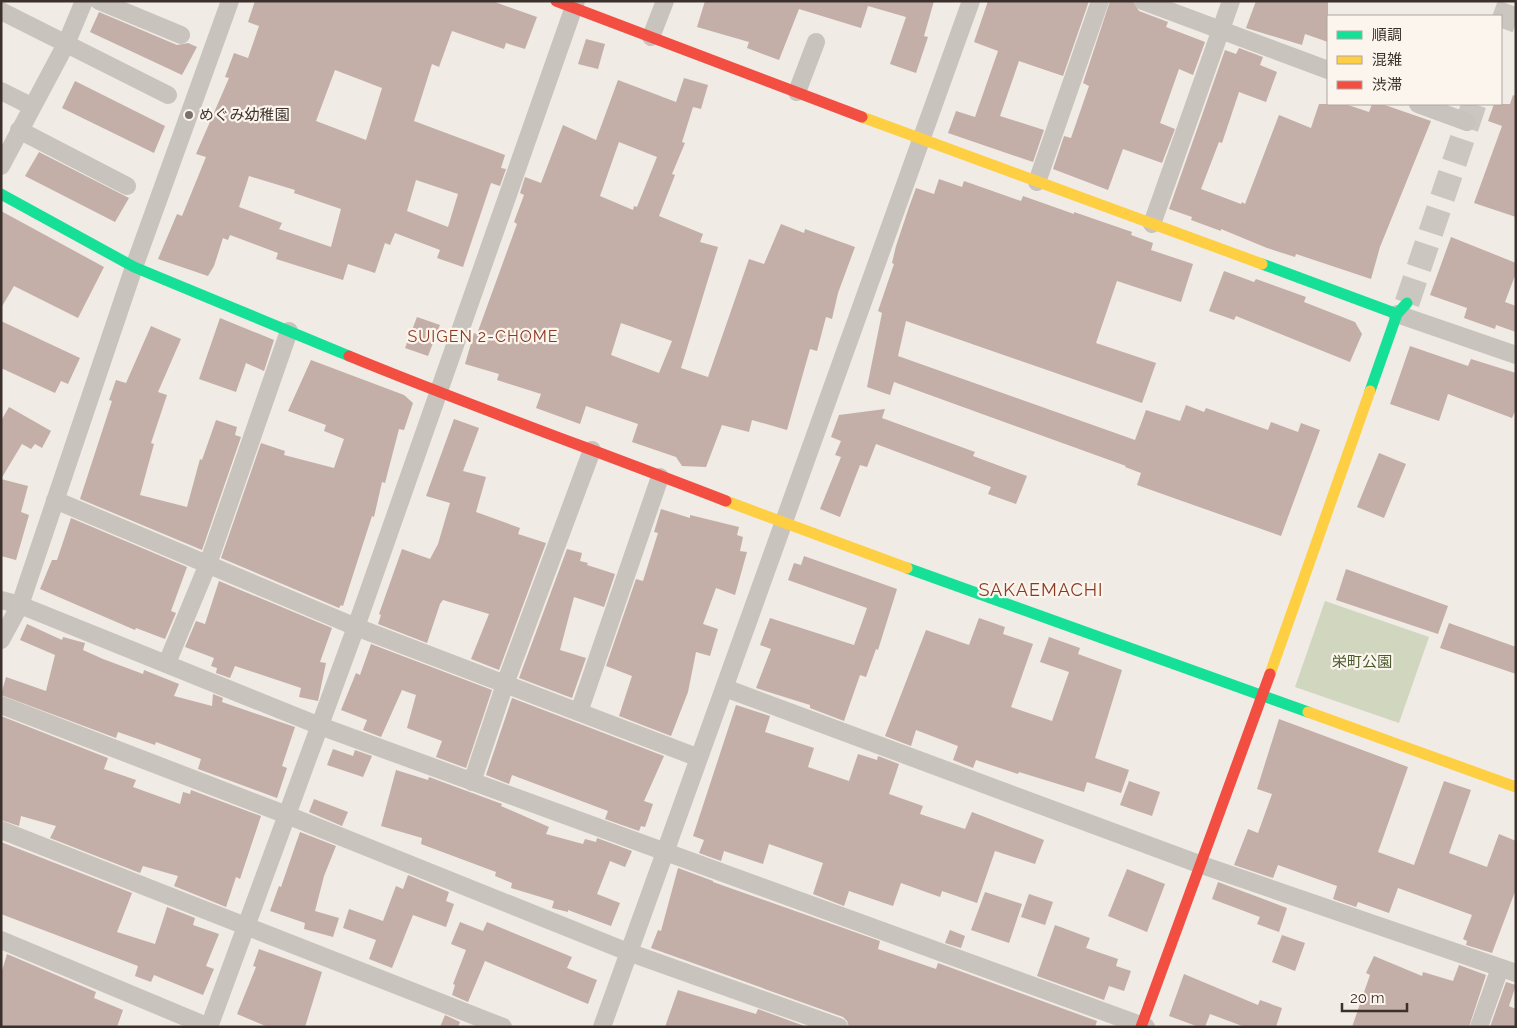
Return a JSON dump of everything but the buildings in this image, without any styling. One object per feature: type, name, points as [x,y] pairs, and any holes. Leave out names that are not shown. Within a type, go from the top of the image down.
[{"type":"street","points":[[1,166],[31,106],[66,44],[84,1]]},
{"type":"street","points":[[99,1],[181,35]]},
{"type":"street","points":[[1,640],[20,605],[134,267],[230,1]]},
{"type":"street","points":[[556,1],[575,5],[651,37],[921,140],[1152,224],[1402,308],[1516,356]]},
{"type":"street","points":[[651,37],[665,1]]},
{"type":"street","points":[[602,1027],[971,1]]},
{"type":"street","points":[[1037,182],[1100,1]]},
{"type":"street","points":[[1143,1],[1327,70]]},
{"type":"street","points":[[1152,224],[1231,1]]},
{"type":"street","points":[[1,940],[210,1027],[356,627],[437,392],[575,5]]},
{"type":"street","points":[[1,11],[168,95]]},
{"type":"street","points":[[797,92],[816,42]]},
{"type":"street","points":[[1,91],[31,106]]},
{"type":"street","points":[[1421,105],[1467,122]]},
{"type":"street","points":[[19,130],[127,186]]},
{"type":"street","points":[[1,194],[134,267],[437,392],[782,523],[1516,787]]},
{"type":"street","points":[[1,600],[20,605],[167,663],[320,726],[1143,1026],[1199,864],[1262,696],[1402,308]]},
{"type":"street","points":[[167,663],[208,564],[289,331]]},
{"type":"street","points":[[472,782],[505,684],[592,450]]},
{"type":"street","points":[[579,712],[660,477]]},
{"type":"street","points":[[55,500],[356,627],[700,758]]},
{"type":"street","points":[[725,688],[1199,864],[1508,971],[1479,1027]]},
{"type":"street","points":[[1,704],[628,952],[839,1027]]},
{"type":"street","points":[[1,830],[503,1027]]},
{"type":"green space","name":"栄町公園","points":[[1325,601],[1429,637],[1399,723],[1295,687]]},
{"type":"tunnel","points":[[1502,25],[1511,1]]},
{"type":"tunnel","points":[[1407,303],[1474,105]]},
{"type":"traffic: fast","points":[[1,194],[134,267],[349,356]]},
{"type":"traffic: fast","points":[[1262,264],[1397,314]]},
{"type":"traffic: fast","points":[[1370,391],[1397,314],[1407,303]]},
{"type":"traffic: fast","points":[[907,568],[1308,712]]},
{"type":"traffic: slow","points":[[862,117],[1262,264]]},
{"type":"traffic: slow","points":[[1270,674],[1370,391]]},
{"type":"traffic: slow","points":[[726,501],[907,568]]},
{"type":"traffic: slow","points":[[1308,712],[1516,787]]},
{"type":"traffic: jam","points":[[556,1],[862,117]]},
{"type":"traffic: jam","points":[[349,356],[726,501]]},
{"type":"traffic: jam","points":[[1141,1027],[1270,674]]},
{"type":"place","name":"めぐみ幼稚園","points":[[189,115]]},
{"type":"district","name":"SUIGEN 2-CHOME","points":[[483,336]]},
{"type":"district","name":"SAKAEMACHI","points":[[1041,589]]}]
